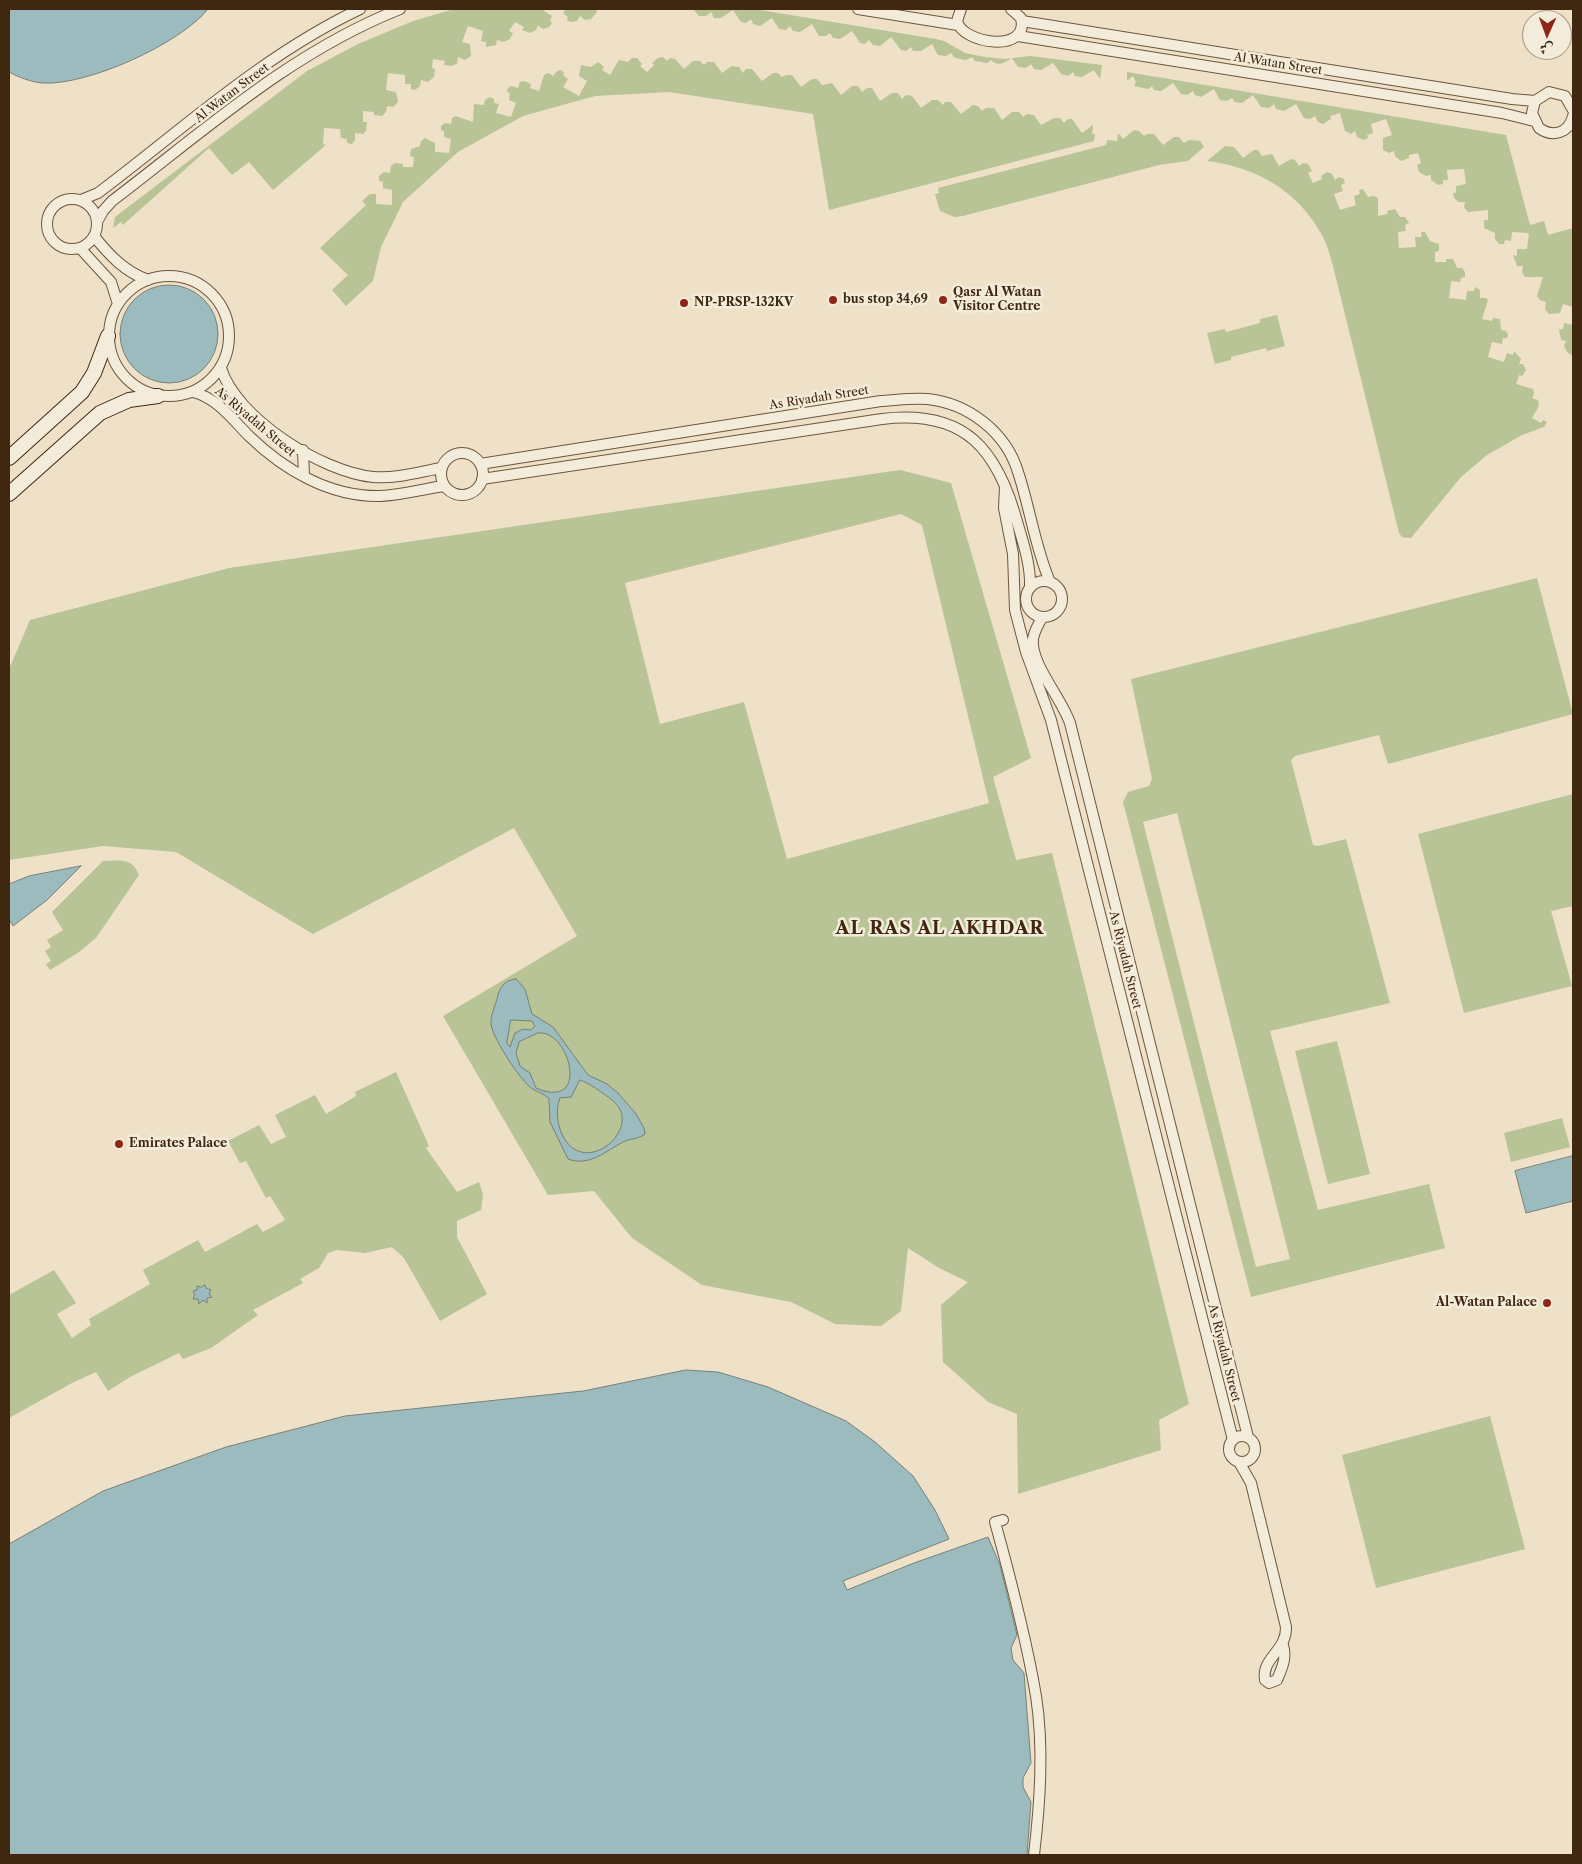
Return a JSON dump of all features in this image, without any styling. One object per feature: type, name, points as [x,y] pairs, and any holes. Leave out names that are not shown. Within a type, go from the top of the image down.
[{"type":"street","name":"Al Watan Street","points":[[81,200],[98,193],[281,53],[318,30],[360,9]]},
{"type":"street","name":"Al Watan Street","points":[[97,222],[103,210],[112,201],[273,78],[326,43],[400,9]]},
{"type":"street","points":[[858,9],[958,25],[957,9]]},
{"type":"street","points":[[1010,9],[1019,15],[1022,21],[1022,29],[1018,36]]},
{"type":"street","name":"Al Watan Street","points":[[1022,21],[1472,93],[1535,101]]},
{"type":"street","name":"Al Watan Street","points":[[958,25],[963,33],[972,37],[1004,42],[1018,36],[1502,113],[1534,122],[1542,131],[1555,134],[1567,128],[1573,116]]},
{"type":"street","points":[[1534,122],[1532,113],[1535,101],[1545,93],[1558,93],[1568,99],[1573,110]]},
{"type":"street","points":[[68,199],[81,200],[92,209],[97,222],[94,236],[80,248],[70,249],[59,245],[50,236],[47,223],[55,205],[68,199]]},
{"type":"street","points":[[94,236],[120,264],[133,274],[148,280]]},
{"type":"street","points":[[80,248],[111,282],[118,304]]},
{"type":"street","points":[[9,458],[82,392],[94,373],[118,304],[136,286],[159,277],[184,278],[200,285],[214,296],[226,315],[230,337],[226,358],[221,368],[209,382],[194,392],[182,396],[158,396],[129,400],[100,413],[9,494]]},
{"type":"street","points":[[108,336],[111,354],[119,370],[136,387],[158,396]]},
{"type":"street","name":"As Riyadah Street","points":[[221,368],[229,389],[244,408],[270,429],[303,450],[344,470],[373,477],[396,476],[442,468]]},
{"type":"street","name":"As Riyadah Street","points":[[194,392],[216,402],[230,419],[263,449],[304,476],[340,491],[370,496],[392,495],[444,486]]},
{"type":"street","name":"As Riyadah Street","points":[[480,464],[881,401],[918,399],[939,401],[959,408],[978,418],[995,432],[1008,450],[1018,469],[1041,559],[1050,582]]},
{"type":"street","points":[[482,479],[882,419],[917,416],[952,425],[971,438],[987,454],[1005,486],[1015,513],[1027,559],[1030,588],[1026,604],[1032,613],[1042,617],[1055,613],[1061,604],[1060,592],[1050,582],[1041,582],[1030,588]]},
{"type":"street","points":[[303,450],[304,476]]},
{"type":"street","points":[[459,453],[470,455],[480,464],[482,479],[477,488],[468,494],[452,492],[444,486],[441,477],[442,468],[449,457],[459,453]]},
{"type":"street","name":"As Riyadah Street","points":[[1005,486],[1004,508],[1013,554],[1015,610],[1026,652],[1051,720],[1233,1440]]},
{"type":"street","name":"As Riyadah Street","points":[[1042,617],[1034,634],[1034,652],[1039,666],[1059,697],[1070,723],[1248,1437]]},
{"type":"street","points":[[1251,1483],[1239,1462],[1230,1454],[1230,1446],[1233,1440],[1240,1436],[1248,1437],[1256,1447],[1251,1459],[1251,1483],[1283,1605],[1287,1635],[1283,1645]]},
{"type":"street","points":[[1239,1462],[1251,1459]]},
{"type":"street","points":[[1003,1520],[995,1522],[1026,1639],[1036,1697],[1040,1785],[1034,1855]]},
{"type":"green space","points":[[454,9],[545,9],[544,11],[552,16],[550,20],[552,23],[549,27],[543,29],[538,25],[536,30],[530,33],[522,30],[524,27],[515,22],[509,31],[513,33],[510,39],[503,42],[497,40],[496,45],[486,47],[486,42],[481,41],[483,31],[468,26],[462,42],[470,44],[471,56],[465,60],[458,57],[457,64],[451,66],[444,65],[445,61],[433,59],[434,77],[428,82],[421,80],[420,86],[415,90],[411,89],[411,84],[405,84],[405,75],[388,73],[386,90],[396,92],[398,102],[393,107],[387,106],[386,112],[382,116],[374,115],[374,112],[363,111],[363,122],[367,122],[366,131],[363,134],[355,133],[355,140],[352,144],[347,143],[347,139],[341,138],[340,129],[324,128],[323,144],[326,145],[273,190],[249,162],[232,175],[209,148],[123,225],[121,222],[113,228],[115,217],[307,71],[358,44],[413,21]]},
{"type":"green space","points":[[566,9],[596,9],[597,12],[591,19],[585,20],[580,16],[577,21],[570,22],[563,13]]},
{"type":"green space","points":[[693,9],[754,9],[936,39],[944,41],[965,53],[985,57],[1012,58],[999,64],[991,60],[987,63],[975,61],[972,57],[966,60],[955,58],[951,53],[946,56],[938,55],[932,44],[921,51],[913,51],[911,47],[906,51],[901,50],[891,37],[880,46],[873,45],[869,40],[865,44],[860,43],[852,31],[840,39],[833,38],[830,33],[826,36],[819,36],[812,24],[800,32],[793,31],[790,26],[786,30],[779,29],[772,18],[760,26],[753,24],[751,19],[746,23],[741,22],[733,10],[721,18],[714,18],[711,12],[706,16],[699,16]]},
{"type":"green space","points":[[1030,56],[1102,65],[1100,79],[1094,70],[1082,77],[1075,76],[1073,72],[1068,76],[1061,74],[1053,63],[1041,70],[1034,69],[1031,64],[1026,68],[1018,67],[1012,58]]},
{"type":"green space","points":[[663,57],[667,61],[670,58],[675,59],[684,69],[693,61],[700,61],[704,65],[707,62],[714,62],[722,73],[732,66],[739,67],[743,73],[746,69],[752,69],[762,81],[773,73],[778,73],[782,77],[792,75],[801,87],[812,79],[817,79],[822,85],[832,83],[841,95],[852,86],[858,86],[862,92],[867,88],[872,88],[880,101],[892,93],[898,93],[902,99],[906,95],[912,96],[921,108],[932,100],[938,100],[943,105],[945,102],[951,102],[961,114],[973,105],[978,106],[982,111],[986,108],[994,108],[1002,120],[1012,112],[1019,112],[1023,117],[1027,114],[1034,115],[1041,125],[1054,118],[1060,118],[1064,123],[1068,119],[1072,119],[1082,133],[1093,125],[1092,134],[1095,134],[1094,141],[829,210],[813,114],[669,92],[595,96],[523,116],[458,152],[403,202],[381,247],[373,281],[346,306],[332,290],[348,275],[320,248],[366,205],[362,201],[370,194],[376,194],[376,204],[392,205],[392,190],[383,188],[383,182],[379,181],[379,176],[384,172],[390,173],[391,166],[395,163],[403,164],[403,167],[413,167],[414,157],[410,156],[411,149],[420,146],[421,141],[425,138],[435,143],[435,152],[449,153],[451,139],[444,137],[444,131],[441,130],[441,126],[445,123],[451,124],[452,118],[456,116],[473,122],[474,104],[484,105],[485,100],[490,97],[494,99],[494,103],[499,104],[496,113],[511,117],[516,103],[509,100],[510,93],[507,92],[508,88],[511,86],[518,88],[520,82],[524,81],[531,84],[530,88],[539,91],[544,75],[548,73],[553,76],[557,71],[561,70],[568,79],[563,87],[579,96],[587,81],[579,76],[581,65],[591,67],[598,62],[604,67],[602,70],[610,75],[619,60],[628,62],[632,58],[637,58],[642,64],[640,66],[647,72],[654,65],[652,63],[658,58]]},
{"type":"green space","points":[[1127,72],[1506,135],[1530,225],[1544,221],[1548,235],[1573,228],[1573,307],[1563,304],[1560,313],[1549,314],[1545,309],[1546,302],[1540,300],[1537,296],[1543,277],[1525,277],[1522,272],[1523,266],[1517,266],[1513,255],[1517,256],[1517,249],[1527,249],[1529,233],[1512,232],[1511,241],[1505,240],[1504,244],[1499,244],[1495,239],[1495,233],[1484,228],[1484,220],[1488,220],[1488,210],[1468,212],[1464,207],[1465,202],[1459,202],[1454,198],[1453,193],[1456,193],[1456,186],[1466,184],[1464,169],[1447,170],[1448,180],[1443,180],[1443,184],[1438,185],[1431,180],[1431,175],[1426,176],[1419,172],[1417,165],[1421,163],[1418,153],[1409,155],[1409,158],[1401,161],[1395,156],[1394,151],[1389,153],[1383,150],[1383,138],[1392,135],[1386,119],[1371,124],[1373,133],[1367,135],[1368,138],[1364,140],[1357,137],[1355,131],[1351,134],[1345,131],[1340,113],[1330,116],[1331,119],[1323,124],[1318,122],[1315,116],[1310,119],[1304,118],[1296,104],[1284,111],[1276,109],[1274,104],[1269,108],[1261,107],[1253,95],[1242,103],[1235,102],[1232,98],[1227,101],[1220,100],[1214,89],[1201,97],[1195,95],[1193,91],[1187,95],[1181,94],[1173,83],[1161,91],[1154,90],[1152,86],[1148,89],[1134,86],[1136,82],[1133,76],[1127,81]]},
{"type":"green space","points":[[1134,130],[1139,131],[1144,136],[1154,134],[1163,145],[1174,137],[1179,137],[1184,143],[1189,140],[1200,141],[1204,147],[1188,161],[1159,165],[963,216],[954,217],[940,211],[935,194],[939,193],[938,188],[1106,145],[1107,140],[1117,141],[1118,133],[1123,139]]},
{"type":"green space","points":[[1225,146],[1234,147],[1243,158],[1254,150],[1258,150],[1262,156],[1272,154],[1279,166],[1291,159],[1295,160],[1299,166],[1303,163],[1308,164],[1312,171],[1308,173],[1313,183],[1322,179],[1321,176],[1327,172],[1332,174],[1335,180],[1339,177],[1344,179],[1345,183],[1341,185],[1343,191],[1334,194],[1340,210],[1356,205],[1354,196],[1360,194],[1359,190],[1363,189],[1368,197],[1374,196],[1378,198],[1378,216],[1388,214],[1387,211],[1395,209],[1400,217],[1405,217],[1409,223],[1405,225],[1406,231],[1398,232],[1399,248],[1416,247],[1415,237],[1422,237],[1421,232],[1425,232],[1430,241],[1439,244],[1439,251],[1435,252],[1435,262],[1446,262],[1446,259],[1453,259],[1457,268],[1462,268],[1465,272],[1465,277],[1461,278],[1460,282],[1451,281],[1449,298],[1466,300],[1467,291],[1474,291],[1475,287],[1480,290],[1480,298],[1488,300],[1482,319],[1492,321],[1493,318],[1500,319],[1501,330],[1506,331],[1508,335],[1507,338],[1503,338],[1502,344],[1492,342],[1488,357],[1504,362],[1507,353],[1513,355],[1514,351],[1521,359],[1519,364],[1523,364],[1526,370],[1522,376],[1519,375],[1516,384],[1533,389],[1534,394],[1532,398],[1538,400],[1539,406],[1532,418],[1541,423],[1543,420],[1547,422],[1544,427],[1522,435],[1487,455],[1461,477],[1411,538],[1402,537],[1399,533],[1334,270],[1323,237],[1302,207],[1289,194],[1274,184],[1242,169],[1207,161]]},
{"type":"green space","points":[[1277,315],[1285,346],[1267,351],[1266,348],[1231,357],[1231,360],[1215,364],[1207,333],[1225,329],[1226,332],[1260,323],[1260,319]]},
{"type":"green space","points":[[1564,323],[1573,325],[1573,356],[1567,352],[1564,346],[1566,341],[1561,340],[1559,329],[1563,329]]},
{"type":"green space","points":[[900,470],[951,483],[1031,758],[993,777],[1016,860],[1052,853],[1189,1404],[1159,1420],[1161,1450],[1018,1494],[1017,1414],[988,1402],[943,1362],[941,1305],[968,1282],[939,1268],[908,1248],[901,1311],[881,1326],[835,1324],[791,1302],[702,1285],[632,1238],[594,1191],[548,1195],[443,1016],[577,936],[514,828],[313,934],[176,852],[103,846],[9,860],[9,669],[30,620],[229,568]],"holes":[[[901,514],[922,525],[989,803],[787,859],[744,702],[660,724],[625,583]]]},
{"type":"green space","points":[[1537,578],[1573,714],[1388,764],[1379,735],[1295,756],[1291,760],[1313,845],[1318,846],[1346,839],[1390,1003],[1270,1031],[1318,1210],[1429,1184],[1445,1248],[1251,1297],[1123,802],[1128,792],[1149,786],[1152,779],[1131,679]],"holes":[[[1177,813],[1290,1259],[1256,1267],[1143,822]]]},
{"type":"green space","points":[[1573,794],[1573,906],[1551,911],[1572,986],[1464,1013],[1418,834]]},
{"type":"green space","points":[[103,861],[125,861],[133,865],[139,875],[96,938],[79,952],[50,970],[46,964],[51,961],[45,951],[51,947],[47,940],[63,930],[52,912]]},
{"type":"green space","points":[[1337,1041],[1370,1174],[1328,1184],[1295,1051]]},
{"type":"green space","points":[[396,1072],[429,1146],[426,1148],[457,1192],[479,1182],[483,1194],[481,1210],[457,1221],[457,1237],[487,1294],[440,1321],[404,1258],[392,1247],[365,1253],[337,1250],[328,1253],[319,1268],[300,1279],[303,1283],[253,1310],[258,1315],[211,1348],[183,1359],[179,1353],[130,1377],[108,1391],[96,1372],[9,1418],[9,1295],[54,1270],[76,1303],[57,1314],[72,1338],[91,1325],[89,1319],[150,1284],[143,1270],[198,1240],[205,1252],[257,1224],[263,1232],[285,1220],[270,1196],[266,1198],[246,1161],[240,1163],[228,1141],[259,1125],[271,1144],[286,1137],[275,1115],[315,1095],[326,1114],[356,1096],[355,1092]]},
{"type":"green space","points":[[1562,1118],[1570,1147],[1511,1162],[1504,1133]]},
{"type":"green space","points":[[1490,1416],[1525,1549],[1376,1588],[1342,1455]]},
{"type":"water","points":[[9,9],[208,9],[177,36],[131,60],[83,78],[42,83],[33,82],[9,72]]},
{"type":"water","points":[[169,285],[188,289],[204,299],[214,315],[218,334],[214,353],[204,369],[188,379],[169,383],[150,379],[134,369],[124,353],[120,334],[124,315],[134,299],[150,289]]},
{"type":"water","points":[[81,866],[47,900],[13,926],[9,919],[9,884],[29,876]]},
{"type":"water","points":[[516,979],[525,989],[532,1014],[553,1027],[588,1075],[607,1084],[618,1093],[636,1114],[644,1128],[645,1134],[623,1142],[590,1160],[576,1161],[568,1159],[550,1122],[549,1099],[530,1087],[519,1075],[506,1056],[492,1027],[491,1021],[499,991],[505,983]],"holes":[[[511,1020],[532,1021],[535,1026],[531,1030],[523,1029],[515,1033],[510,1047],[507,1043]],[[538,1033],[549,1035],[559,1043],[566,1055],[570,1068],[569,1080],[564,1089],[553,1092],[536,1088],[530,1073],[520,1066],[516,1053],[519,1042]],[[580,1080],[591,1085],[612,1100],[621,1111],[622,1124],[617,1135],[608,1145],[596,1151],[583,1152],[571,1146],[561,1132],[558,1119],[560,1098],[571,1097]]]},
{"type":"water","points":[[1573,1156],[1573,1201],[1526,1213],[1515,1171]]},
{"type":"water","points":[[205,1285],[206,1288],[211,1290],[209,1294],[212,1297],[207,1298],[207,1303],[203,1300],[199,1304],[198,1299],[193,1299],[195,1295],[193,1291],[197,1290],[197,1286]]},
{"type":"water","points":[[686,1370],[718,1372],[768,1387],[846,1421],[875,1442],[913,1476],[935,1510],[949,1539],[843,1581],[847,1590],[914,1563],[988,1537],[1000,1565],[1017,1635],[1011,1648],[1013,1660],[1024,1673],[1031,1763],[1023,1778],[1023,1787],[1031,1802],[1027,1855],[9,1855],[9,1544],[103,1491],[226,1447],[345,1416],[583,1391]]},
{"type":"place","name":"bus stop 34,69","points":[[833,300]]},
{"type":"place","name":"Qasr Al Watan Visitor Centre","points":[[943,300]]},
{"type":"place","name":"NP-PRSP-132KV","points":[[684,303]]},
{"type":"place","name":"Emirates Palace","points":[[119,1144]]},
{"type":"place","name":"Al-Watan Palace","points":[[1547,1303]]},
{"type":"district","name":"AL RAS AL AKHDAR","points":[[940,929]]}]
